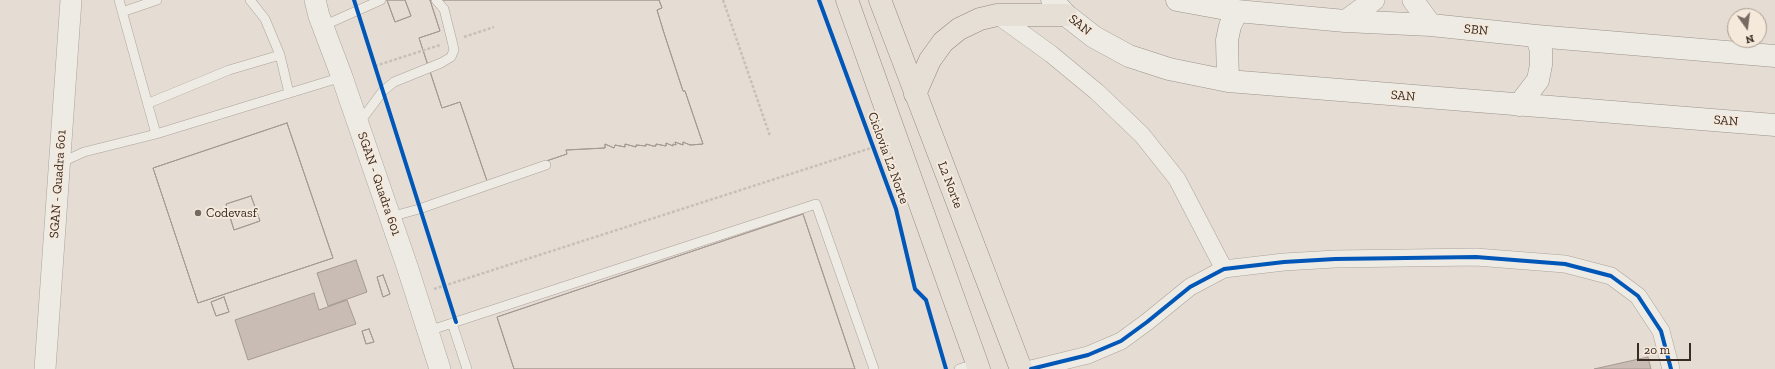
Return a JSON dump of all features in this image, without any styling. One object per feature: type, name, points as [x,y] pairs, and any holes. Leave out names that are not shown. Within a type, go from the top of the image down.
[{"type":"main road","points":[[847,0],[972,367]]},
{"type":"main road","name":"L2 Norte","points":[[880,0],[1021,369]]},
{"type":"main road","name":"SBN","points":[[1177,0],[1237,11],[1345,21],[1431,25],[1536,36],[1775,56]]},
{"type":"main road","points":[[915,94],[930,60],[943,42],[960,30],[980,19],[997,15],[1059,7]]},
{"type":"main road","name":"SAN","points":[[1059,7],[1094,37],[1129,56],[1169,69],[1228,82],[1775,125]]},
{"type":"main road","points":[[1228,82],[1226,57],[1227,40],[1230,26],[1237,11]]},
{"type":"main road","points":[[1519,105],[1538,80],[1541,65],[1541,50],[1536,36]]},
{"type":"street","name":"SGAN - Quadra 601","points":[[45,369],[71,0]]},
{"type":"street","name":"SGAN - Quadra 601","points":[[315,0],[390,217],[440,369]]},
{"type":"street","points":[[1345,21],[1374,0]]},
{"type":"street","points":[[1413,0],[1431,25]]},
{"type":"street","points":[[997,15],[1051,54],[1097,92],[1142,135],[1177,178],[1224,269]]},
{"type":"street","points":[[1031,369],[1088,354],[1120,341],[1190,288],[1224,269],[1313,260],[1460,257],[1565,264],[1611,276],[1638,296],[1661,331],[1672,369]]},
{"type":"lane","points":[[119,0],[156,134]]},
{"type":"lane","points":[[122,12],[157,0]]},
{"type":"lane","points":[[250,0],[265,19],[280,55],[289,93]]},
{"type":"lane","points":[[323,26],[381,0]]},
{"type":"lane","points":[[358,124],[383,91],[394,82],[441,63],[451,57],[454,50],[444,9],[436,0]]},
{"type":"lane","points":[[148,103],[229,70],[280,55]]},
{"type":"lane","points":[[59,163],[84,152],[156,134],[342,77]]},
{"type":"lane","points":[[390,217],[419,209],[546,165]]},
{"type":"lane","points":[[428,331],[816,204],[874,369]]},
{"type":"lane","points":[[452,323],[468,369]]},
{"type":"path","points":[[723,0],[770,136]]},
{"type":"path","points":[[375,66],[494,27]]},
{"type":"path","points":[[373,59],[383,91]]},
{"type":"path","points":[[432,290],[874,147]]},
{"type":"path","points":[[442,278],[447,293]]},
{"type":"building","points":[[387,0],[405,0],[411,16],[395,22]]},
{"type":"building","points":[[387,0],[405,0],[411,16],[395,22]]},
{"type":"building","points":[[430,0],[659,0],[662,8],[657,10],[664,33],[683,91],[685,91],[703,144],[690,145],[683,142],[683,145],[675,142],[676,145],[673,144],[673,146],[666,143],[666,146],[656,144],[656,146],[653,146],[646,144],[646,146],[636,145],[636,147],[625,144],[625,147],[615,145],[614,148],[605,144],[605,148],[566,150],[567,154],[487,181],[460,102],[442,108],[419,38],[440,31]]},
{"type":"building","points":[[430,0],[659,0],[662,8],[657,10],[664,33],[683,91],[685,91],[703,144],[690,145],[683,142],[683,145],[675,142],[676,145],[673,144],[673,146],[666,143],[666,146],[656,144],[656,146],[653,146],[646,144],[646,146],[636,145],[636,147],[625,144],[625,147],[615,145],[614,148],[605,144],[605,148],[566,150],[567,154],[487,181],[460,102],[442,108],[419,38],[440,31]]},
{"type":"building","name":"Codevasf","points":[[287,123],[333,258],[198,303],[153,168]],"holes":[[[251,196],[260,221],[234,230],[226,204]]]},
{"type":"building","name":"Codevasf","points":[[287,123],[333,258],[198,303],[153,168]],"holes":[[[251,196],[260,221],[234,230],[226,204]]]},
{"type":"building","points":[[803,214],[855,369],[514,369],[497,317]]},
{"type":"building","points":[[803,214],[855,369],[514,369],[497,317]]},
{"type":"building","points":[[356,260],[367,292],[328,306],[317,273]]},
{"type":"building","points":[[383,275],[390,294],[383,297],[377,277]]},
{"type":"building","points":[[383,275],[390,294],[383,297],[377,277]]},
{"type":"building","points":[[314,293],[319,310],[347,300],[356,324],[248,360],[235,320]]},
{"type":"building","points":[[224,297],[229,312],[216,316],[211,302]]},
{"type":"building","points":[[224,297],[229,312],[216,316],[211,302]]},
{"type":"building","points":[[369,329],[374,342],[366,344],[362,331]]},
{"type":"building","points":[[369,329],[374,342],[366,344],[362,331]]},
{"type":"building","points":[[1648,357],[1651,369],[1594,369]]},
{"type":"cycle path","points":[[354,0],[456,322]]},
{"type":"cycle path","name":"Ciclovia L2 Norte","points":[[819,0],[896,209],[915,289],[926,300],[946,369]]},
{"type":"cycle path","points":[[1031,369],[1088,355],[1121,341],[1190,287],[1224,269],[1284,262],[1335,259],[1476,257],[1565,264],[1611,276],[1638,296],[1661,331],[1671,369]]},
{"type":"place","name":"Codevasf","points":[[198,213]]}]
